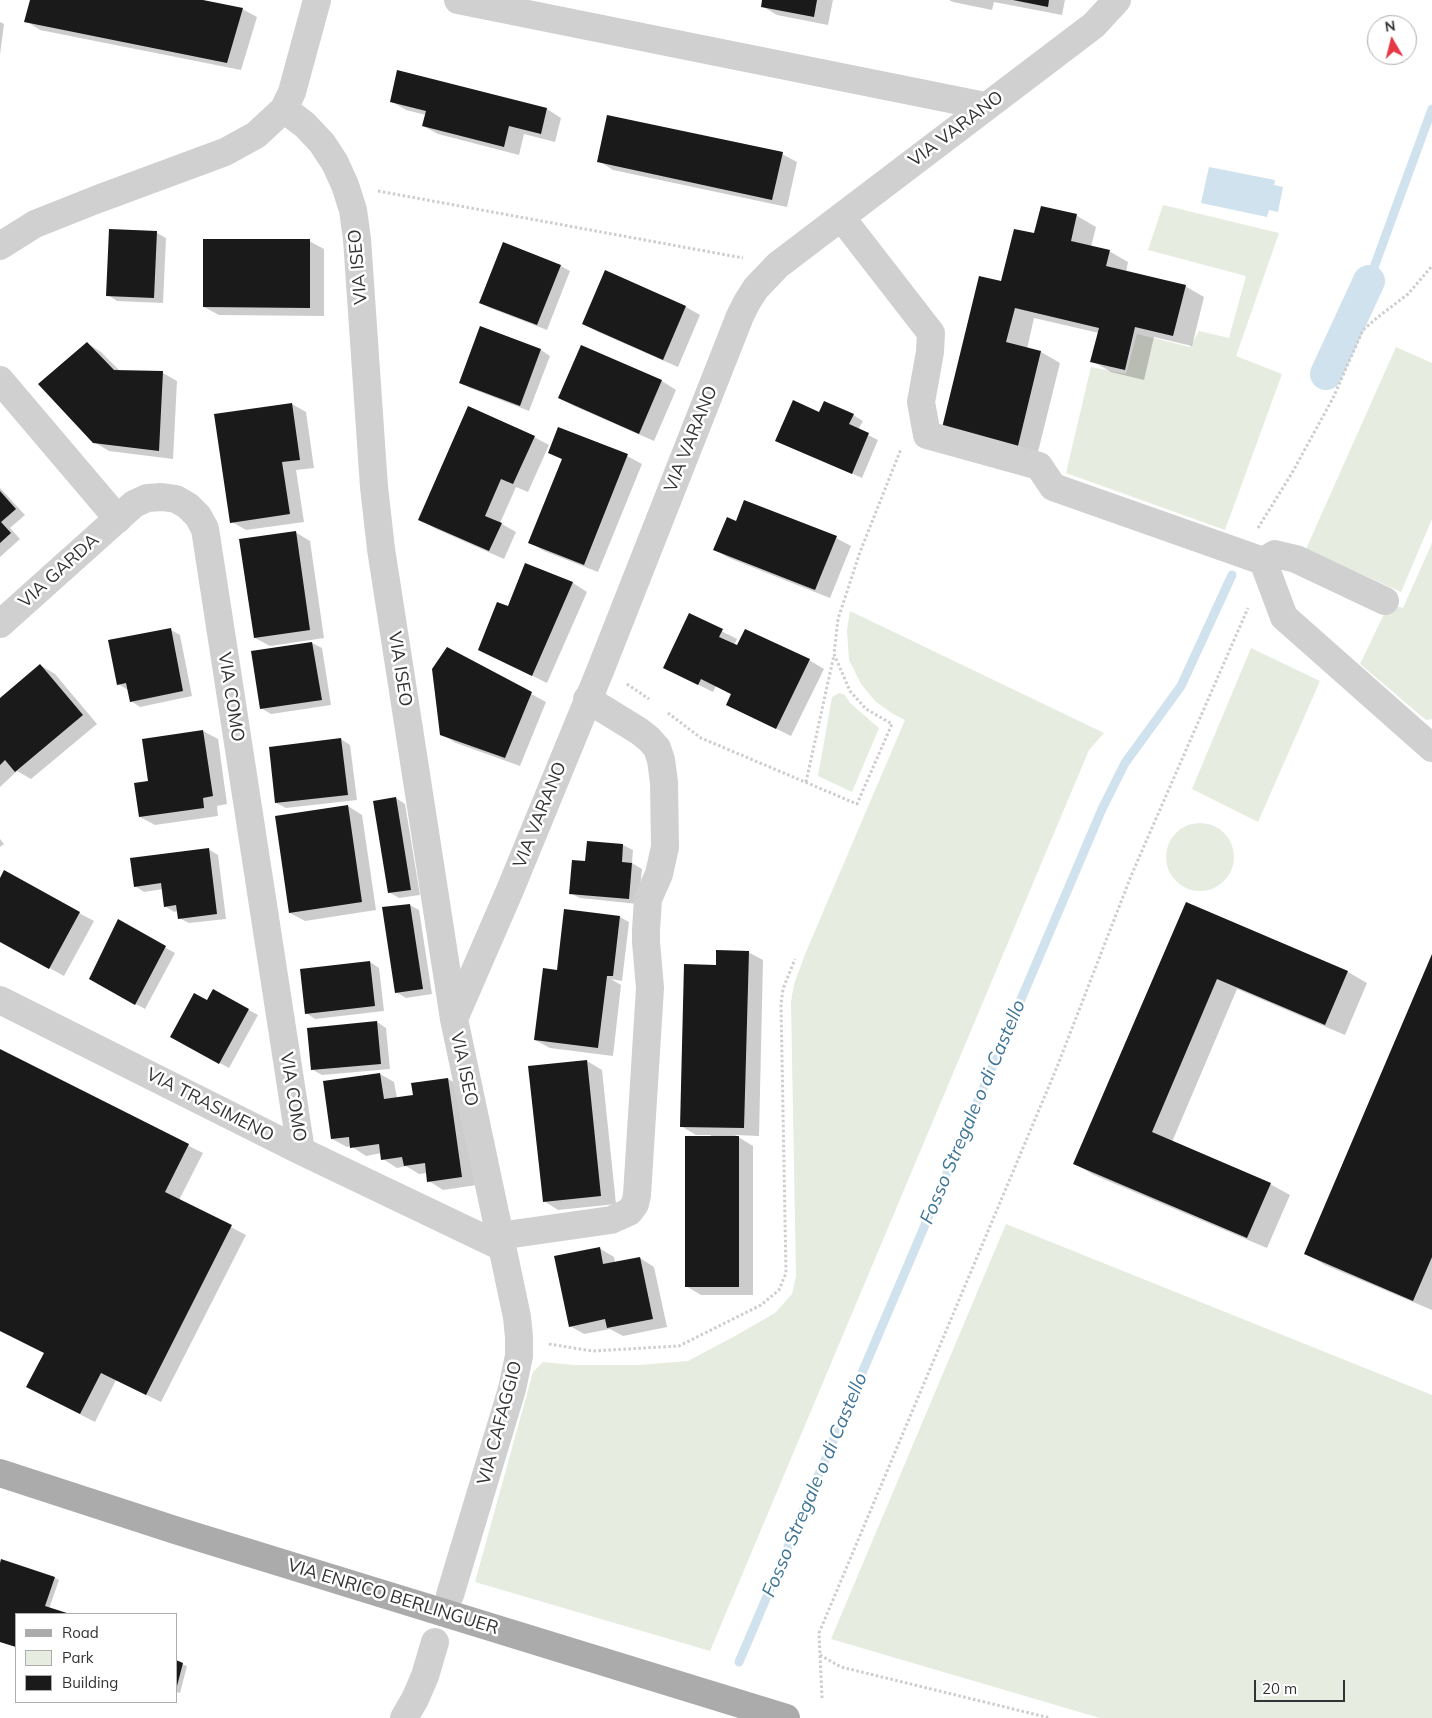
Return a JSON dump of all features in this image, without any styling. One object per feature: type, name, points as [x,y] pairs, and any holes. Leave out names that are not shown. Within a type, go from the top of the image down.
[{"type":"main road","name":"VIA ENRICO BERLINGUER","points":[[0,1473],[178,1532],[786,1718]]},
{"type":"street","points":[[0,246],[35,224],[98,198],[206,160],[242,144],[268,125],[284,109],[298,76],[317,0]]},
{"type":"street","points":[[458,0],[985,106]]},
{"type":"street","name":"VIA VARANO","points":[[454,1019],[510,890],[740,316],[756,288],[778,265],[1094,25],[1117,0]]},
{"type":"street","name":"VIA ISEO","points":[[284,109],[305,125],[322,143],[335,163],[345,185],[352,210],[357,239],[374,487],[381,549],[454,1019],[501,1242]]},
{"type":"street","points":[[840,217],[930,332],[930,352],[921,402],[927,434],[1039,466],[1053,487],[1260,566],[1284,617],[1432,748]]},
{"type":"street","points":[[0,380],[118,519]]},
{"type":"street","name":"VIA COMO","points":[[118,519],[134,504],[147,498],[162,497],[176,499],[188,506],[198,516],[204,529],[301,1151]]},
{"type":"street","name":"VIA GARDA","points":[[0,624],[118,519]]},
{"type":"street","points":[[1260,566],[1275,554],[1296,559],[1385,601]]},
{"type":"street","points":[[501,1242],[620,1217],[629,1212],[635,1204],[639,1183],[650,988],[646,942],[648,899],[659,874],[665,847],[664,782],[657,748],[649,739],[587,699]]},
{"type":"street","name":"VIA TRASIMENO","points":[[0,1000],[301,1151],[501,1242]]},
{"type":"street","name":"VIA CAFAGGIO","points":[[450,1595],[512,1389],[518,1356],[517,1317],[501,1242]]},
{"type":"street","points":[[404,1718],[425,1676],[435,1642]]},
{"type":"path","points":[[345,185],[778,265]]},
{"type":"path","points":[[822,1698],[819,1633],[1057,1067],[1131,876],[1252,598],[1260,566],[1261,520],[1292,473],[1334,398],[1363,330],[1378,316],[1408,294],[1432,266]]},
{"type":"path","points":[[806,782],[834,654],[838,619],[860,552],[904,444]]},
{"type":"path","points":[[661,708],[701,738],[858,804],[892,724],[866,708],[850,691],[834,654]]},
{"type":"path","points":[[621,679],[653,703]]},
{"type":"path","points":[[519,1337],[555,1346],[592,1351],[679,1346],[761,1305],[779,1290],[786,1273],[781,1004],[783,989],[795,959]]},
{"type":"path","points":[[820,1655],[841,1667],[1050,1718]]},
{"type":"green space","points":[[1163,205],[1279,233],[1236,356],[1282,374],[1225,530],[1066,473],[1091,367],[1126,374],[1137,334],[1190,347],[1199,331],[1229,338],[1246,276],[1148,250]]},
{"type":"green space","points":[[1396,347],[1432,363],[1432,519],[1401,592],[1306,549]]},
{"type":"green space","points":[[1432,543],[1432,719],[1426,720],[1360,664],[1389,604],[1403,608]]},
{"type":"green space","points":[[850,611],[1104,733],[1089,750],[710,1651],[475,1582],[533,1372],[543,1362],[573,1365],[639,1365],[688,1361],[775,1313],[792,1294],[796,1276],[791,1002],[794,984],[905,720],[875,701],[861,684],[849,660],[847,630]]},
{"type":"green space","points":[[1251,648],[1320,681],[1258,822],[1192,789]]},
{"type":"green space","points":[[839,693],[845,695],[850,703],[879,728],[852,792],[818,776],[832,697]]},
{"type":"green space","points":[[1200,823],[1213,826],[1224,833],[1231,844],[1234,857],[1231,870],[1224,881],[1213,888],[1200,891],[1187,888],[1176,881],[1169,870],[1166,857],[1169,844],[1176,833],[1187,826]]},
{"type":"green space","points":[[1006,1224],[1432,1395],[1432,1718],[1100,1718],[831,1639]]},
{"type":"water","points":[[1209,167],[1275,180],[1274,185],[1283,187],[1278,212],[1269,210],[1267,217],[1201,203]]},
{"type":"building","points":[[30,0],[203,0],[243,8],[227,63],[24,22]]},
{"type":"building","points":[[762,0],[817,0],[814,17],[761,7]]},
{"type":"building","points":[[1013,0],[1049,0],[1048,7]]},
{"type":"building","points":[[397,70],[547,108],[541,134],[509,126],[504,147],[422,126],[426,111],[390,102]]},
{"type":"building","points":[[607,115],[783,152],[772,200],[597,162]]},
{"type":"building","points":[[1041,206],[1077,214],[1071,241],[1110,250],[1106,266],[1186,285],[1173,336],[1135,327],[1125,370],[1090,362],[1099,328],[1015,308],[1006,342],[1041,351],[1017,450],[941,432],[979,276],[1001,281],[1014,229],[1034,233]]},
{"type":"building","points":[[109,229],[157,231],[154,298],[106,296]]},
{"type":"building","points":[[203,239],[310,239],[310,308],[203,307]]},
{"type":"building","points":[[503,242],[561,265],[537,325],[479,303]]},
{"type":"building","points":[[605,270],[686,306],[663,360],[582,324]]},
{"type":"building","points":[[480,326],[541,349],[520,406],[459,383]]},
{"type":"building","points":[[87,342],[114,370],[163,371],[159,451],[93,443],[38,384]]},
{"type":"building","points":[[581,345],[662,380],[639,434],[558,398]]},
{"type":"building","points":[[793,400],[819,412],[824,401],[854,414],[849,424],[869,433],[852,474],[775,441]]},
{"type":"building","points":[[292,403],[300,460],[282,462],[290,514],[230,523],[214,414]]},
{"type":"building","points":[[468,406],[535,436],[513,484],[501,479],[485,516],[502,523],[489,551],[418,520]]},
{"type":"building","points":[[558,427],[628,454],[584,565],[528,543],[562,459],[548,453]]},
{"type":"building","points":[[0,491],[16,509],[1,522],[11,533],[0,543]]},
{"type":"building","points":[[744,500],[837,536],[815,590],[713,550],[727,517],[736,521]]},
{"type":"building","points":[[296,531],[310,630],[254,638],[239,539]]},
{"type":"building","points":[[525,563],[573,582],[532,676],[478,650],[497,602],[508,606]]},
{"type":"building","points":[[689,613],[723,629],[719,637],[737,645],[745,629],[810,659],[776,729],[726,705],[731,694],[701,679],[698,685],[663,668]]},
{"type":"building","points":[[171,628],[183,691],[130,702],[126,683],[117,685],[108,640]]},
{"type":"building","points":[[312,642],[322,700],[260,709],[251,651]]},
{"type":"building","points":[[447,647],[532,692],[505,758],[440,735],[432,669]]},
{"type":"building","points":[[40,664],[83,715],[15,772],[5,760],[0,765],[0,698]]},
{"type":"building","points":[[203,730],[213,796],[203,798],[204,808],[139,817],[134,783],[148,781],[142,739]]},
{"type":"building","points":[[341,738],[348,795],[275,803],[269,747]]},
{"type":"building","points":[[396,797],[411,890],[388,893],[373,801]]},
{"type":"building","points":[[348,805],[362,902],[289,913],[275,816]]},
{"type":"building","points":[[587,841],[623,844],[622,862],[632,863],[629,899],[569,894],[572,860],[585,861]]},
{"type":"building","points":[[209,848],[217,914],[178,919],[176,905],[164,907],[161,883],[134,887],[130,858]]},
{"type":"building","points":[[4,870],[80,912],[49,969],[0,942],[0,878]]},
{"type":"building","points":[[1186,902],[1348,971],[1325,1025],[1217,979],[1152,1132],[1271,1183],[1247,1238],[1073,1164]]},
{"type":"building","points":[[410,904],[423,989],[395,993],[382,907]]},
{"type":"building","points":[[564,909],[620,916],[613,976],[607,976],[598,1048],[534,1040],[543,968],[557,970]]},
{"type":"building","points":[[118,919],[166,946],[135,1005],[89,979]]},
{"type":"building","points":[[716,950],[749,951],[744,1128],[680,1127],[684,964],[716,965]]},
{"type":"building","points":[[1432,954],[1432,1257],[1413,1301],[1304,1254]]},
{"type":"building","points":[[370,961],[375,1006],[305,1014],[300,969]]},
{"type":"building","points":[[213,989],[249,1009],[219,1064],[170,1037],[194,993],[207,1000]]},
{"type":"building","points":[[377,1021],[381,1064],[311,1070],[307,1028]]},
{"type":"building","points":[[0,1049],[189,1144],[165,1192],[232,1225],[146,1395],[101,1373],[80,1414],[26,1387],[44,1353],[0,1331]]},
{"type":"building","points":[[587,1060],[601,1196],[543,1202],[528,1066]]},
{"type":"building","points":[[380,1073],[384,1099],[413,1095],[411,1083],[448,1078],[462,1177],[427,1182],[425,1163],[404,1166],[402,1157],[381,1160],[379,1144],[350,1148],[349,1137],[331,1139],[323,1081]]},
{"type":"building","points":[[685,1136],[739,1136],[739,1287],[685,1287]]},
{"type":"building","points":[[600,1247],[603,1264],[640,1257],[653,1319],[607,1328],[605,1319],[569,1327],[554,1256]]},
{"type":"building","points":[[1,1559],[55,1577],[45,1606],[67,1613],[15,1613],[15,1647],[0,1642]]},
{"type":"building","points":[[178,1661],[183,1663],[178,1682]]},
{"type":"waterway","name":"Fosso Stregale o di Castello","points":[[1369,281],[1432,109]]},
{"type":"waterway","name":"Fosso Stregale o di Castello","points":[[1326,374],[1369,281]]},
{"type":"waterway","name":"Fosso Stregale o di Castello","points":[[739,1662],[1102,809],[1125,763],[1181,686],[1232,575]]}]
